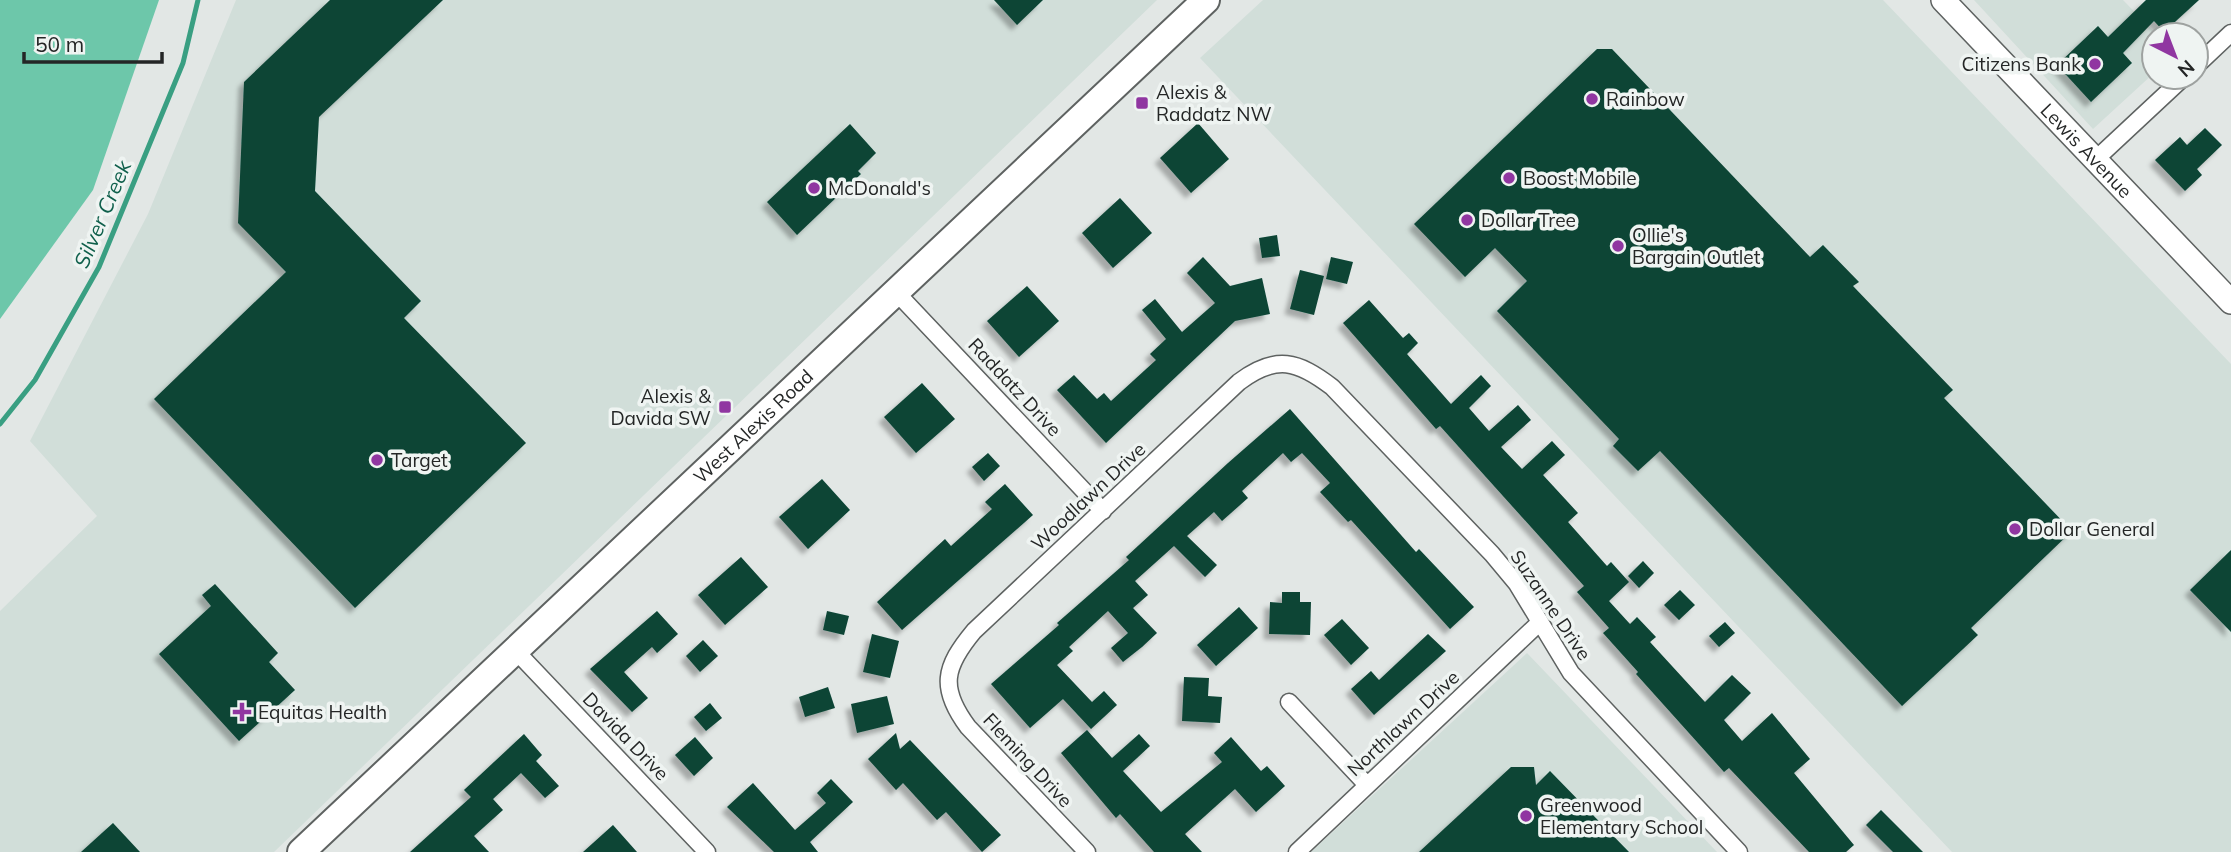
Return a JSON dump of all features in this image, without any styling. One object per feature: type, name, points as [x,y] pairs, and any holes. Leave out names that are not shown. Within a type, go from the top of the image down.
[{"type":"main road","name":"West Alexis Road","points":[[301,852],[1206,0]]},
{"type":"main road","name":"Lewis Avenue","points":[[1943,0],[2231,302]]},
{"type":"street","points":[[2210,53],[2231,33]]},
{"type":"street","points":[[2095,160],[2169,91]]},
{"type":"street","name":"Raddatz Drive","points":[[896,292],[1103,511]]},
{"type":"street","name":"Woodlawn Drive","points":[[948,691],[949,671],[956,653],[968,638],[1239,382],[1257,368],[1290,364]]},
{"type":"street","name":"Suzanne Drive","points":[[1290,364],[1309,370],[1332,387],[1492,554],[1517,584],[1538,624],[1571,673],[1739,852]]},
{"type":"street","name":"Northlawn Drive","points":[[1297,852],[1538,624]]},
{"type":"street","name":"Davida Drive","points":[[514,649],[708,852]]},
{"type":"street","name":"Fleming Drive","points":[[948,691],[955,709],[968,727],[1087,852]]},
{"type":"street","points":[[1289,702],[1367,785]]},
{"type":"shaded area","points":[[236,0],[1157,0],[274,852],[0,852],[0,611],[97,516],[30,441],[148,214]]},
{"type":"shaded area","points":[[1263,0],[1883,0],[2231,364],[2231,852],[1952,852],[1200,58]]},
{"type":"shaded area","points":[[1974,0],[2123,0],[2143,21],[2140,21],[2140,86],[2093,129]]},
{"type":"shaded area","points":[[1527,653],[1717,852],[1311,852]]},
{"type":"green space","points":[[0,0],[159,0],[93,190],[0,319]]},
{"type":"building","points":[[330,0],[443,0],[319,117],[315,191],[421,301],[404,318],[526,443],[355,608],[154,399],[286,272],[238,223],[244,82]]},
{"type":"building","points":[[994,0],[1043,0],[1017,25]]},
{"type":"building","name":"Citizens Bank","points":[[2146,0],[2199,0],[2176,21],[2140,21],[2140,35],[2123,53],[2132,63],[2091,102],[2057,65],[2098,26],[2108,37]]},
{"type":"building","points":[[1597,49],[1612,49],[1810,257],[1823,245],[1859,282],[1853,286],[1953,390],[1944,398],[2072,531],[1971,628],[1978,635],[1902,706],[1660,451],[1638,471],[1613,446],[1619,439],[1497,311],[1527,281],[1495,248],[1465,277],[1414,224]]},
{"type":"building","points":[[1198,123],[1229,159],[1191,193],[1160,158]]},
{"type":"building","name":"McDonald's","points":[[850,124],[876,153],[858,171],[861,174],[797,235],[767,202]]},
{"type":"building","points":[[2205,128],[2222,145],[2197,169],[2202,175],[2185,191],[2155,160],[2180,137],[2187,145]]},
{"type":"building","points":[[1120,198],[1152,233],[1113,268],[1082,233]]},
{"type":"building","points":[[1277,235],[1280,256],[1262,258],[1259,238]]},
{"type":"building","points":[[1203,257],[1230,286],[1262,278],[1270,314],[1235,321],[1106,443],[1057,390],[1074,375],[1097,399],[1104,393],[1111,401],[1156,360],[1150,354],[1166,339],[1142,310],[1155,299],[1182,332],[1215,303],[1187,273]]},
{"type":"building","points":[[1331,257],[1353,262],[1347,284],[1326,279]]},
{"type":"building","points":[[1300,270],[1324,276],[1314,315],[1290,309]]},
{"type":"building","points":[[1027,286],[1059,321],[1019,357],[987,321]]},
{"type":"building","points":[[1369,300],[1403,338],[1409,333],[1418,343],[1407,354],[1451,404],[1481,375],[1491,386],[1469,408],[1489,431],[1518,405],[1531,420],[1501,447],[1522,469],[1552,441],[1565,455],[1543,475],[1578,513],[1568,522],[1607,566],[1611,562],[1629,582],[1609,601],[1630,624],[1637,617],[1656,637],[1650,642],[1705,702],[1732,675],[1751,693],[1724,720],[1742,741],[1772,713],[1810,759],[1794,773],[1854,845],[1846,852],[1809,852],[1729,768],[1724,772],[1636,674],[1638,672],[1603,633],[1609,628],[1577,592],[1584,586],[1440,426],[1436,429],[1343,323]]},
{"type":"building","points":[[922,383],[955,419],[916,453],[884,417]]},
{"type":"building","points":[[1290,409],[1416,552],[1419,549],[1474,607],[1450,629],[1351,520],[1348,522],[1320,492],[1330,483],[1302,453],[1291,462],[1283,453],[1242,491],[1248,498],[1222,521],[1214,512],[1187,536],[1217,565],[1205,577],[1174,546],[1135,581],[1148,595],[1133,608],[1157,633],[1123,662],[1111,648],[1128,633],[1108,611],[1069,647],[1073,651],[1057,665],[1092,702],[1104,691],[1117,705],[1091,729],[1063,699],[1030,728],[991,684],[1059,625],[1057,623],[1129,560],[1126,557]]},
{"type":"building","points":[[988,453],[1000,466],[984,481],[972,467]]},
{"type":"building","points":[[822,479],[850,510],[808,549],[779,517]]},
{"type":"building","points":[[1005,484],[1033,515],[902,630],[877,602],[945,539],[951,546],[992,509],[985,502]]},
{"type":"building","points":[[2231,550],[2231,632],[2190,590]]},
{"type":"building","points":[[741,557],[768,587],[725,625],[698,595]]},
{"type":"building","points":[[1643,561],[1654,573],[1639,588],[1628,576]]},
{"type":"building","points":[[215,584],[278,653],[269,662],[295,690],[239,741],[159,654],[211,606],[202,595]]},
{"type":"building","points":[[1680,590],[1695,605],[1679,620],[1664,605]]},
{"type":"building","points":[[1282,592],[1300,592],[1300,602],[1311,602],[1310,635],[1269,634],[1270,602],[1282,603]]},
{"type":"building","points":[[1239,607],[1258,628],[1216,666],[1197,645]]},
{"type":"building","points":[[657,611],[678,634],[657,653],[652,647],[624,672],[648,698],[632,712],[590,669]]},
{"type":"building","points":[[827,611],[849,616],[844,635],[823,630]]},
{"type":"building","points":[[1342,619],[1369,648],[1351,665],[1324,635]]},
{"type":"building","points":[[1725,622],[1735,633],[1719,647],[1709,636]]},
{"type":"building","points":[[872,634],[899,641],[890,678],[863,672]]},
{"type":"building","points":[[1428,634],[1446,651],[1374,715],[1351,689],[1371,671],[1379,680]]},
{"type":"building","points":[[703,640],[718,656],[700,672],[686,656]]},
{"type":"building","points":[[1184,677],[1209,678],[1208,696],[1222,697],[1220,723],[1182,721]]},
{"type":"building","points":[[828,687],[835,708],[805,717],[799,697]]},
{"type":"building","points":[[887,696],[894,724],[857,733],[851,704]]},
{"type":"building","points":[[710,703],[722,718],[706,731],[694,717]]},
{"type":"building","points":[[1087,730],[1112,758],[1139,734],[1150,746],[1123,771],[1161,812],[1222,762],[1214,753],[1231,737],[1261,771],[1267,766],[1285,786],[1256,812],[1235,789],[1185,834],[1202,852],[1154,852],[1120,814],[1116,818],[1061,753]]},
{"type":"building","points":[[896,733],[900,749],[910,740],[1001,835],[982,852],[946,812],[937,820],[903,783],[896,790],[868,759]]},
{"type":"building","points":[[524,734],[542,755],[536,761],[559,786],[545,798],[521,773],[493,799],[503,810],[474,836],[489,852],[410,852],[471,797],[464,790]]},
{"type":"building","points":[[695,737],[713,758],[694,776],[675,755]]},
{"type":"building","name":"Greenwood Elementary School","points":[[1511,767],[1534,767],[1536,785],[1550,771],[1629,852],[1419,852]]},
{"type":"building","points":[[831,779],[853,802],[810,842],[818,852],[774,852],[727,807],[753,783],[795,830],[826,803],[817,793]]},
{"type":"building","points":[[1881,810],[1923,852],[1893,852],[1866,825]]},
{"type":"building","points":[[113,823],[140,852],[81,852]]},
{"type":"building","points":[[613,825],[637,852],[583,852]]},
{"type":"waterway","name":"Silver Creek","points":[[0,424],[35,380],[99,267],[183,63],[198,0]]},
{"type":"place","name":"Citizens Bank","points":[[2095,64]]},
{"type":"place","name":"Rainbow","points":[[1592,99]]},
{"type":"place","name":"Alexis & Raddatz NW","points":[[1142,103]]},
{"type":"place","name":"Boost Mobile","points":[[1509,178]]},
{"type":"place","name":"McDonald's","points":[[814,188]]},
{"type":"place","name":"Dollar Tree","points":[[1467,220]]},
{"type":"place","name":"Ollie's Bargain Outlet","points":[[1618,246]]},
{"type":"place","name":"Alexis & Davida SW","points":[[725,407]]},
{"type":"place","name":"Target","points":[[377,460]]},
{"type":"place","name":"Dollar General","points":[[2015,529]]},
{"type":"place","name":"Equitas Health","points":[[242,712]]},
{"type":"place","name":"Greenwood Elementary School","points":[[1526,816]]}]
